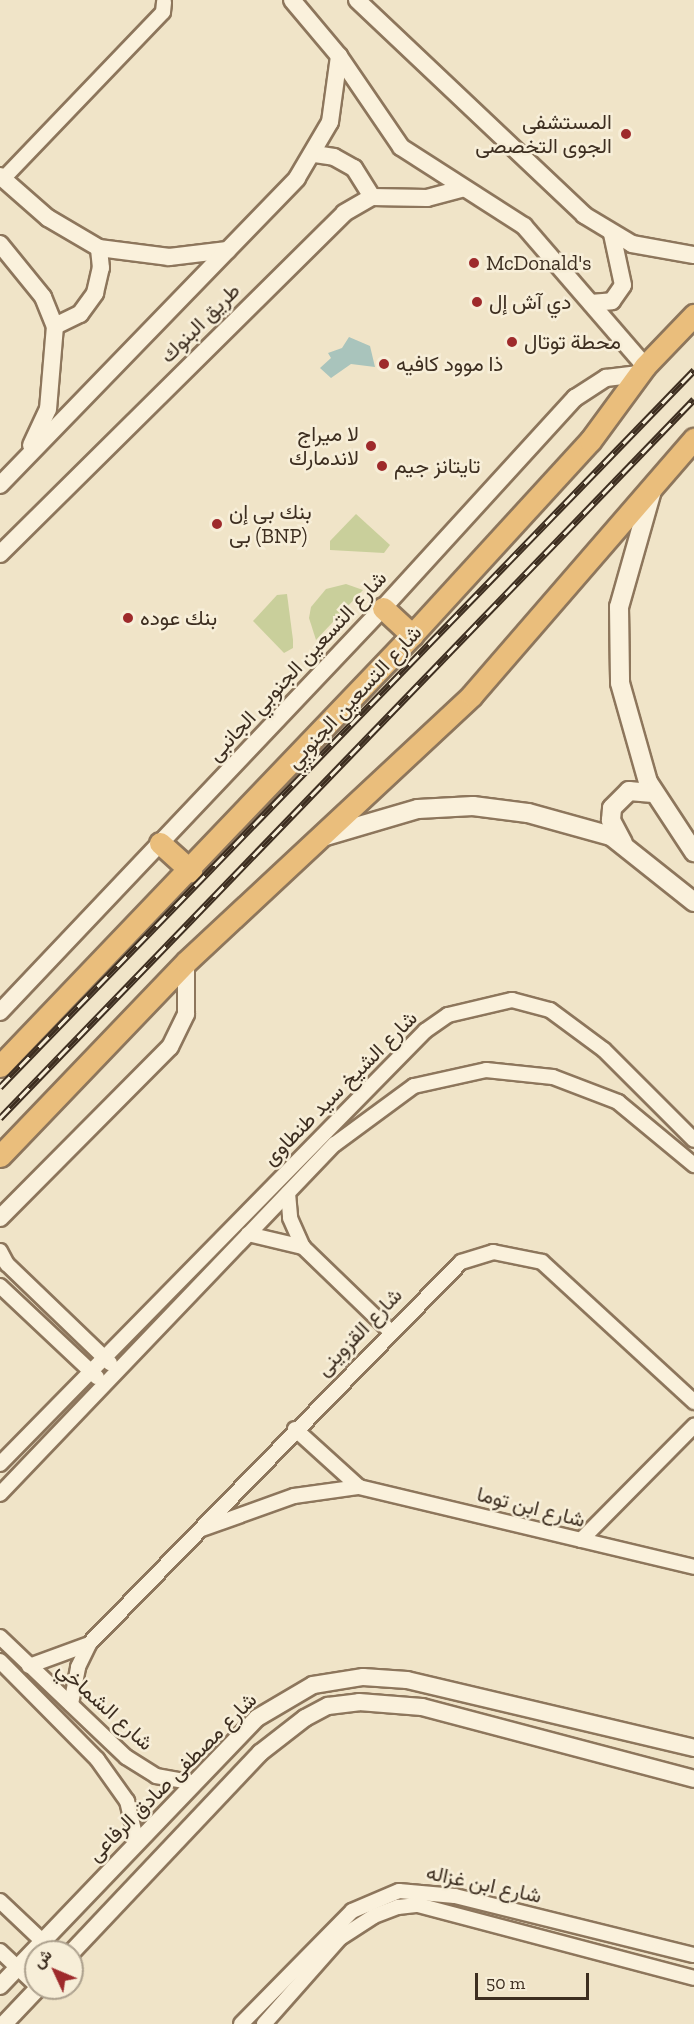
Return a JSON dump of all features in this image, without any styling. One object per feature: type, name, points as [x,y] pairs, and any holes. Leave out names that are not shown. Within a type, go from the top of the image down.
[{"type":"highway","name":"شارع التسعين الجنوبي","points":[[0,1066],[191,871],[412,635],[590,441],[642,370],[694,315]]},
{"type":"highway","points":[[0,1156],[186,962],[472,695],[577,577],[655,479],[694,439]]},
{"type":"highway","points":[[383,608],[412,635]]},
{"type":"highway","points":[[160,843],[191,871]]},
{"type":"main road","points":[[655,479],[627,574],[616,632],[625,711],[653,793],[694,852]]},
{"type":"main road","points":[[623,843],[611,820],[612,808],[629,791],[653,793]]},
{"type":"main road","points":[[315,840],[390,814],[473,806],[567,821],[623,843],[694,902]]},
{"type":"street","points":[[292,0],[339,56],[401,147],[524,226],[591,303],[642,370]]},
{"type":"street","points":[[357,0],[558,194],[612,234],[653,251],[694,255]]},
{"type":"street","points":[[164,2],[163,12],[1,177],[48,218],[99,248],[169,257],[228,250]]},
{"type":"street","name":"طريق البنوك","points":[[0,485],[228,250],[315,154],[335,100],[339,56]]},
{"type":"street","points":[[315,154],[334,157],[354,168],[372,197],[427,198],[464,188]]},
{"type":"street","name":"طريق البنوك","points":[[0,554],[316,239],[353,206],[372,197]]},
{"type":"street","points":[[591,303],[612,301],[623,285],[612,234]]},
{"type":"street","points":[[0,244],[44,297],[55,326],[48,409],[17,468]]},
{"type":"street","points":[[55,326],[80,314],[95,293],[101,268],[99,248]]},
{"type":"street","name":"شارع التسعين الجنوبي الجانبى","points":[[0,1012],[383,608],[575,398],[606,378],[642,370]]},
{"type":"street","points":[[0,1218],[170,1047],[186,1014],[186,962]]},
{"type":"street","name":"شارع الشيخ سيد طنطاوى","points":[[0,1464],[435,1022],[477,1005],[512,1000],[536,1004],[575,1026],[694,1140]]},
{"type":"street","name":"شارع الشيخ سيد طنطاوى","points":[[0,1494],[335,1143],[414,1086],[464,1073],[509,1069],[553,1077],[597,1092],[665,1137],[694,1165]]},
{"type":"street","points":[[665,1137],[678,1124]]},
{"type":"street","points":[[325,1133],[335,1143]]},
{"type":"street","points":[[288,1193],[290,1218],[303,1247],[390,1330]]},
{"type":"street","points":[[248,1234],[303,1247]]},
{"type":"street","points":[[0,1251],[7,1264],[118,1371]]},
{"type":"street","name":"شارع القزوينى","points":[[71,1704],[78,1667],[88,1644],[390,1330],[460,1262],[493,1252],[526,1255],[556,1272],[694,1402]]},
{"type":"street","points":[[0,1286],[105,1384]]},
{"type":"street","points":[[581,1540],[694,1426]]},
{"type":"street","name":"شارع ابن توما","points":[[295,1429],[358,1487]]},
{"type":"street","name":"شارع ابن توما","points":[[195,1532],[252,1508],[358,1487],[694,1567]]},
{"type":"street","name":"شارع الشماخي","points":[[0,1637],[141,1767],[156,1776],[194,1783]]},
{"type":"street","name":"شارع القزوينى","points":[[29,1666],[88,1644]]},
{"type":"street","name":"شارع الشماخي","points":[[0,1661],[97,1759],[127,1801],[137,1843]]},
{"type":"street","name":"شارع مصطفى صادق الرفاعى","points":[[54,1940],[137,1843],[257,1718],[296,1693],[337,1679],[407,1680],[694,1748]]},
{"type":"street","points":[[83,1940],[260,1754],[305,1718],[328,1706],[359,1702],[422,1707],[694,1779]]},
{"type":"street","name":"شارع ابن غزاله","points":[[241,2024],[352,1911],[399,1891],[456,1896],[694,1955]]},
{"type":"street","points":[[0,1901],[41,1940]]},
{"type":"street","name":"شارع ابن غزاله","points":[[264,2024],[340,1938],[374,1916],[398,1907],[418,1905],[694,1978]]},
{"type":"street","points":[[0,1951],[24,1974]]},
{"type":"street","name":"شارع مصطفى صادق الرفاعى","points":[[0,1986],[24,1963]]},
{"type":"street","points":[[4,2024],[25,2000]]},
{"type":"green space","points":[[356,514],[390,545],[384,553],[330,550],[330,541]]},
{"type":"green space","points":[[346,584],[363,590],[316,640],[309,618],[311,607],[326,589]]},
{"type":"green space","points":[[287,594],[293,648],[284,653],[253,621],[277,595]]},
{"type":"water","points":[[349,337],[370,346],[375,367],[351,364],[331,378],[320,368],[331,358],[328,353],[342,348]]},
{"type":"railway","points":[[0,1087],[694,370]]},
{"type":"railway","points":[[0,1118],[694,399]]},
{"type":"place","name":"المستشفى الجوى التخصصى","points":[[626,134]]},
{"type":"place","name":"McDonald's","points":[[474,263]]},
{"type":"place","name":"دي آش إل","points":[[477,302]]},
{"type":"place","name":"محطة توتال","points":[[512,342]]},
{"type":"place","name":"ذا موود كافيه","points":[[384,364]]},
{"type":"place","name":"لا ميراج لاندمارك","points":[[371,446]]},
{"type":"place","name":"تايتانز جيم","points":[[382,466]]},
{"type":"place","name":"بنك بى إن بى (BNP)","points":[[217,524]]},
{"type":"place","name":"بنك عوده","points":[[128,618]]}]
